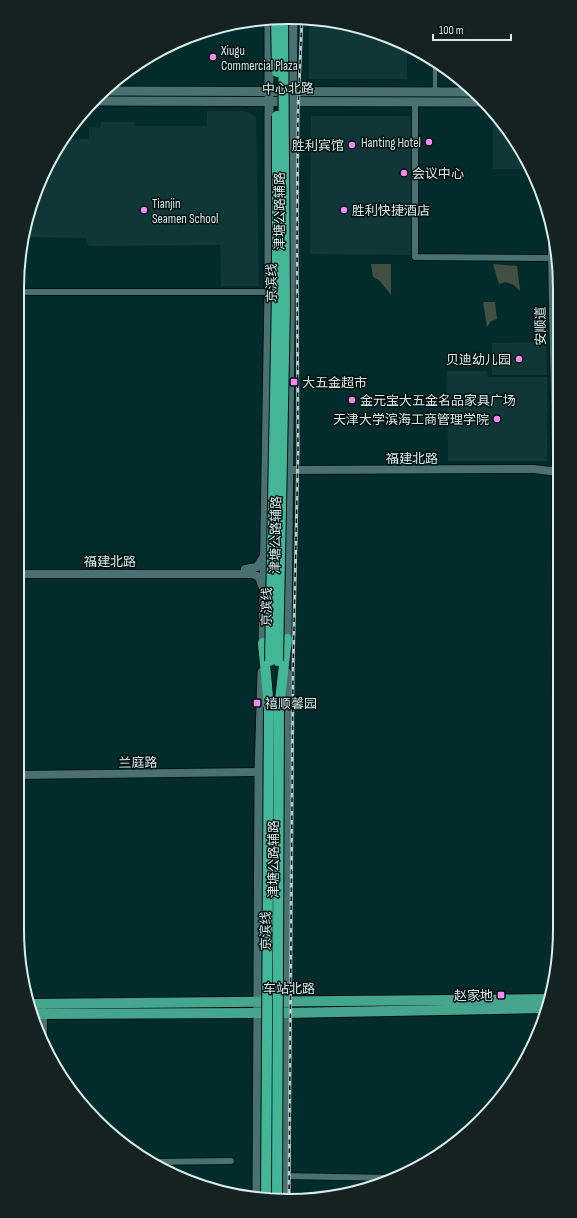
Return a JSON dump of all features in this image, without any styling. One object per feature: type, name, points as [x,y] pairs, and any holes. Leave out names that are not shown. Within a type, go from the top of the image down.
[{"type":"highway","name":"京滨线","points":[[274,661],[285,305],[283,24]]},
{"type":"highway","name":"京滨线","points":[[276,25],[277,293],[274,708],[277,1193]]},
{"type":"highway","points":[[274,708],[287,639]]},
{"type":"highway","points":[[263,643],[274,708]]},
{"type":"highway","name":"京滨线","points":[[266,1193],[274,708]]},
{"type":"main road","name":"津塘公路辅路","points":[[284,1194],[287,639],[293,24]]},
{"type":"main road","name":"津塘公路辅路","points":[[257,1192],[259,772],[265,553],[270,120],[275,102],[270,92],[269,25]]},
{"type":"main road","name":"中心北路","points":[[113,91],[270,92],[293,96],[465,92]]},
{"type":"main road","name":"中心北路","points":[[101,101],[275,102],[293,96]]},
{"type":"main road","name":"中心北路","points":[[311,96],[415,102],[477,102]]},
{"type":"main road","points":[[293,119],[298,107],[311,96]]},
{"type":"main road","points":[[249,102],[257,103],[264,108],[270,120]]},
{"type":"main road","name":"车站北路","points":[[35,1004],[544,999]]},
{"type":"main road","name":"车站北路","points":[[38,1014],[257,1014],[541,1008]]},
{"type":"street","points":[[435,69],[435,92]]},
{"type":"street","points":[[415,102],[415,257],[551,261]]},
{"type":"street","points":[[24,292],[269,292]]},
{"type":"street","name":"福建北路","points":[[266,470],[534,468],[553,471]]},
{"type":"street","name":"福建北路","points":[[24,568],[252,569],[260,565],[265,553]]},
{"type":"street","name":"福建北路","points":[[24,574],[252,574],[261,580],[264,590]]},
{"type":"street","name":"兰庭路","points":[[24,775],[259,772]]},
{"type":"street","points":[[44,1031],[45,1004]]},
{"type":"street","points":[[162,1162],[231,1161]]},
{"type":"street","points":[[284,1176],[380,1178]]},
{"type":"shaded area","points":[[309,25],[323,26],[357,33],[390,44],[410,54],[407,54],[407,79],[309,79]]},
{"type":"shaded area","name":"Tianjin Seamen School","points":[[207,111],[245,111],[256,117],[259,286],[221,286],[220,245],[89,246],[86,238],[29,237],[38,203],[59,156],[71,139],[89,139],[89,127],[100,128],[101,122],[135,122],[134,126],[207,126]]},
{"type":"shaded area","name":"胜利宾馆","points":[[311,116],[412,116],[412,255],[310,254]]},
{"type":"shaded area","points":[[493,121],[518,156],[524,169],[493,169]]},
{"type":"shaded area","name":"贝迪幼儿园","points":[[546,342],[547,375],[492,375],[492,343]]},
{"type":"shaded area","name":"天津大学滨海工商管理学院","points":[[447,371],[487,371],[488,377],[547,377],[547,461],[448,461]]},
{"type":"green space","points":[[371,264],[391,264],[391,295],[379,280],[373,277]]},
{"type":"green space","points":[[493,264],[517,266],[520,291],[514,285],[506,282],[499,284]]},
{"type":"green space","points":[[483,302],[495,302],[497,319],[491,321],[487,327]]},
{"type":"railway","points":[[289,1194],[293,672],[298,452],[298,111],[302,25]]},
{"type":"place","name":"Xiugu Commercial Plaza","points":[[213,57]]},
{"type":"place","name":"Hanting Hotel","points":[[429,142]]},
{"type":"place","name":"胜利宾馆","points":[[352,145]]},
{"type":"place","name":"会议中心","points":[[404,173]]},
{"type":"place","name":"Tianjin Seamen School","points":[[144,210]]},
{"type":"place","name":"胜利快捷酒店","points":[[344,210]]},
{"type":"place","name":"贝迪幼儿园","points":[[519,359]]},
{"type":"place","name":"大五金超市","points":[[294,382]]},
{"type":"place","name":"金元宝大五金名品家具广场","points":[[352,400]]},
{"type":"place","name":"天津大学滨海工商管理学院","points":[[497,419]]},
{"type":"place","name":"禧顺馨园","points":[[257,703]]},
{"type":"place","name":"赵家地","points":[[501,995]]}]
